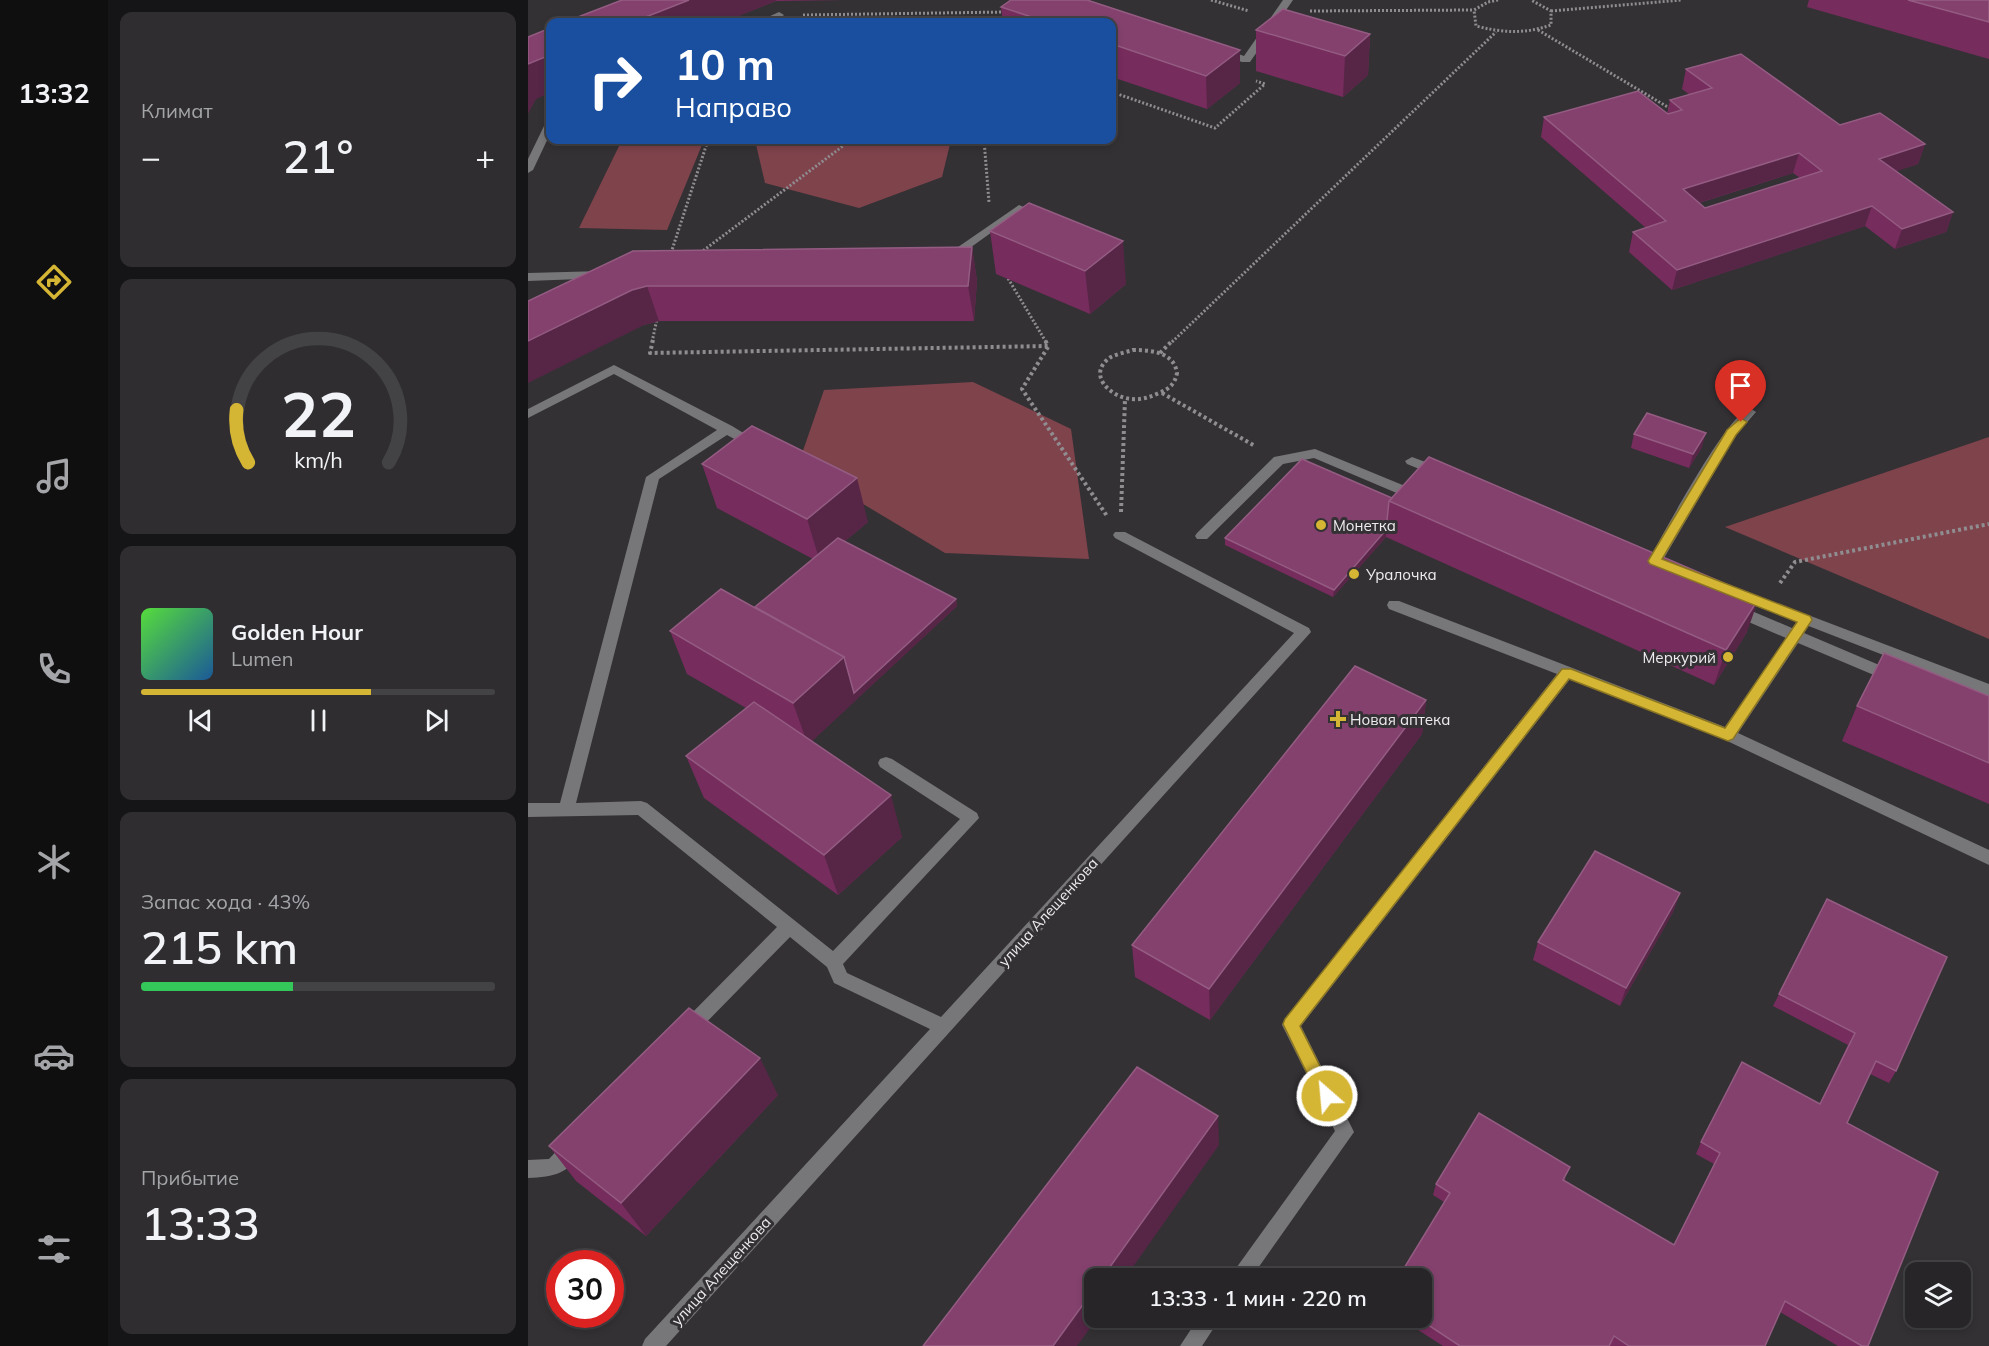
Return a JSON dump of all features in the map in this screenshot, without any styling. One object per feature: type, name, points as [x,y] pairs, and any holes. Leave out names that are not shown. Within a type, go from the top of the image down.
[{"type":"street","points":[[1214,48],[1246,60],[1288,0]]},
{"type":"street","points":[[772,18],[779,15]]},
{"type":"street","points":[[528,170],[546,132]]},
{"type":"street","points":[[942,264],[1019,208],[1050,221]]},
{"type":"street","points":[[528,277],[610,274]]},
{"type":"street","points":[[528,414],[614,369],[767,450]]},
{"type":"street","points":[[1654,566],[1731,432],[1750,412]]},
{"type":"street","points":[[566,810],[653,477],[727,429]]},
{"type":"street","points":[[1203,536],[1279,460],[1315,453],[1404,491],[1431,482],[1442,487]]},
{"type":"street","points":[[1412,461],[1456,479]]},
{"type":"street","name":"улица Алещенкова","points":[[652,1346],[1304,632],[1120,535]]},
{"type":"street","points":[[1721,587],[1989,690]]},
{"type":"street","points":[[1394,605],[1728,735],[1989,858]]},
{"type":"street","points":[[1723,605],[1903,681]]},
{"type":"street","points":[[1728,735],[1805,620]]},
{"type":"street","points":[[1246,1268],[1345,1132],[1291,1024],[1567,672]]},
{"type":"street","points":[[834,962],[970,818],[886,763]]},
{"type":"street","points":[[528,810],[641,808],[834,962],[840,978],[943,1027]]},
{"type":"street","points":[[675,1043],[789,926]]},
{"type":"street","points":[[528,1169],[553,1168],[585,1134]]},
{"type":"street","points":[[1190,1346],[1203,1328]]},
{"type":"path","points":[[1211,0],[1255,13],[1474,10],[1488,2],[1498,0]]},
{"type":"path","points":[[1531,0],[1551,11],[1682,0]]},
{"type":"path","points":[[1474,10],[1476,26],[1496,32],[1524,34],[1551,25],[1551,11]]},
{"type":"path","points":[[779,15],[1010,12]]},
{"type":"path","points":[[1538,30],[1671,109]]},
{"type":"path","points":[[1160,353],[1496,32]]},
{"type":"path","points":[[1116,93],[1215,128],[1265,84],[1256,81]]},
{"type":"path","points":[[670,255],[707,144]]},
{"type":"path","points":[[692,258],[846,144]]},
{"type":"path","points":[[984,144],[999,263],[1048,346]]},
{"type":"path","points":[[657,318],[650,353],[1048,346]]},
{"type":"path","points":[[1048,346],[1022,389],[1120,535]]},
{"type":"path","points":[[1148,350],[1160,353],[1170,359],[1176,367],[1177,375],[1173,384],[1162,393],[1145,399],[1125,399],[1111,394],[1102,386],[1098,377],[1100,367],[1109,358],[1123,351],[1148,350]]},
{"type":"path","points":[[1162,393],[1279,460]]},
{"type":"path","points":[[1120,535],[1125,399]]},
{"type":"path","points":[[1766,604],[1795,562],[1989,525]]},
{"type":"shaded area","points":[[620,144],[702,144],[667,230],[579,228]]},
{"type":"shaded area","points":[[756,144],[950,144],[942,177],[859,208],[765,183]]},
{"type":"shaded area","points":[[973,382],[1071,429],[1089,559],[945,553],[798,465],[824,390]]},
{"type":"shaded area","points":[[1989,437],[1989,639],[1725,527]]},
{"type":"building","points":[[622,0],[689,0],[643,18],[575,18]]},
{"type":"building","points":[[1011,0],[1087,0],[1240,50],[1206,76],[1116,45],[1116,18],[1035,18],[1001,7]]},
{"type":"building","points":[[1908,0],[1989,0],[1989,22]]},
{"type":"building","points":[[1283,9],[1370,34],[1345,56],[1256,30]]},
{"type":"building","points":[[546,30],[546,57],[528,64],[528,37]]},
{"type":"building","points":[[1741,54],[1840,125],[1880,113],[1925,144],[1879,159],[1953,212],[1902,229],[1872,206],[1677,270],[1633,232],[1666,221],[1544,117],[1638,91],[1668,114],[1682,110],[1670,100],[1712,88],[1686,69]],"holes":[[[1799,153],[1822,171],[1705,208],[1683,189]]]},
{"type":"building","points":[[1029,203],[1123,241],[1085,271],[990,231]]},
{"type":"building","points":[[972,247],[968,286],[647,286],[632,290],[528,341],[528,301],[633,251]]},
{"type":"building","points":[[1647,413],[1706,433],[1693,454],[1634,434]]},
{"type":"building","points":[[752,426],[857,478],[807,519],[702,464]]},
{"type":"building","points":[[1429,457],[1759,598],[1726,650],[1389,501]]},
{"type":"building","name":"Монетка","points":[[1302,459],[1392,498],[1389,501],[1386,530],[1334,590],[1225,538]]},
{"type":"building","points":[[838,538],[956,599],[854,693],[844,657],[755,607]]},
{"type":"building","points":[[721,589],[844,657],[793,703],[670,631]]},
{"type":"building","points":[[1884,653],[1989,696],[1989,763],[1857,706]]},
{"type":"building","points":[[1355,666],[1426,700],[1209,989],[1132,945]]},
{"type":"building","points":[[754,702],[891,795],[824,855],[686,756]]},
{"type":"building","points":[[1595,851],[1680,893],[1626,988],[1538,942]]},
{"type":"building","points":[[1827,899],[1947,957],[1896,1071],[1876,1061],[1847,1123],[1938,1172],[1868,1346],[1862,1346],[1785,1301],[1765,1346],[1629,1346],[1614,1336],[1609,1346],[1460,1346],[1432,1328],[1432,1268],[1404,1268],[1450,1193],[1436,1184],[1479,1113],[1570,1167],[1563,1180],[1674,1245],[1720,1153],[1701,1142],[1742,1062],[1820,1104],[1855,1033],[1779,994]]},
{"type":"building","points":[[689,1008],[760,1058],[621,1203],[549,1146]]},
{"type":"building","points":[[1137,1067],[1218,1116],[1109,1268],[1084,1268],[1084,1303],[1053,1346],[923,1346]]},
{"type":"place","name":"Монетка","points":[[1321,525]]},
{"type":"place","name":"Уралочка","points":[[1354,574]]},
{"type":"place","name":"Меркурий","points":[[1728,657]]},
{"type":"place","name":"Новая аптека","points":[[1338,719]]},
{"type":"route","points":[[1327,1096],[1291,1024],[1567,672],[1728,735],[1805,620],[1655,561],[1731,432],[1741,422]]}]
